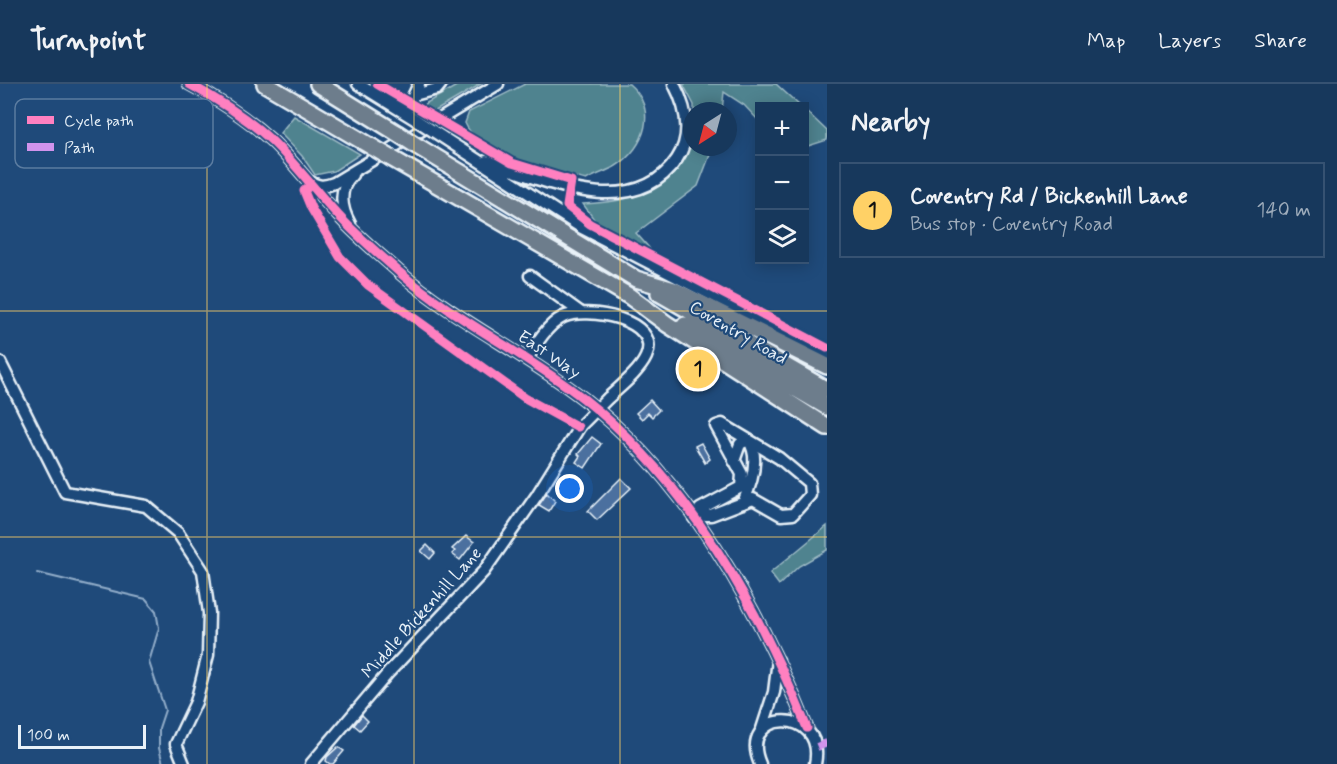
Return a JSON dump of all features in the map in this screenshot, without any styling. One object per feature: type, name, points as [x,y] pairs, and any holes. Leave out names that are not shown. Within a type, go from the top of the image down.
[{"type":"highway","points":[[264,84],[629,296],[667,324],[827,427]]},
{"type":"highway","points":[[318,84],[636,279],[674,290],[827,366]]},
{"type":"highway","name":"Coventry Road","points":[[636,279],[827,390]]},
{"type":"highway","name":"Coventry Road","points":[[629,296],[709,337],[827,407]]},
{"type":"street","name":"East Way","points":[[189,84],[226,104],[272,141],[352,228],[402,274],[436,300],[584,399],[616,426],[697,517],[778,660],[807,728],[815,738],[823,764]]},
{"type":"street","points":[[358,84],[582,228],[827,355]]},
{"type":"street","points":[[405,113],[419,84]]},
{"type":"street","points":[[414,95],[437,89],[441,84]]},
{"type":"street","points":[[304,177],[316,185],[326,186],[359,169],[498,84]]},
{"type":"street","points":[[472,156],[570,188],[628,193],[648,187],[667,173],[679,155],[685,138],[687,121],[684,104],[674,84]]},
{"type":"street","points":[[352,228],[345,215],[342,196],[347,181],[359,169]]},
{"type":"street","points":[[530,276],[580,312]]},
{"type":"street","points":[[527,359],[553,324],[560,318],[580,312]]},
{"type":"street","name":"Middle Bickenhill Lane","points":[[312,764],[390,672],[484,571],[537,495],[580,426],[646,357],[648,341],[643,331],[616,318],[580,312]]},
{"type":"street","points":[[0,362],[65,492],[146,506],[178,532],[202,571],[209,613],[208,655],[196,702],[176,744],[184,764]]},
{"type":"street","points":[[722,424],[779,458],[809,483],[810,495],[793,514],[781,515],[753,499],[711,515],[697,517],[700,509],[741,487],[742,474],[716,426],[722,424]]},
{"type":"street","points":[[734,461],[740,444],[748,440]]},
{"type":"street","points":[[743,503],[754,466],[753,446],[748,440]]},
{"type":"street","points":[[760,764],[757,754],[758,741],[774,692],[778,660]]},
{"type":"street","points":[[758,741],[765,729],[776,722],[796,721],[807,728]]},
{"type":"street","points":[[815,764],[818,751]]},
{"type":"green space","points":[[460,84],[481,84],[432,113],[421,106]]},
{"type":"green space","points":[[525,84],[629,84],[638,94],[646,116],[641,138],[635,149],[616,166],[586,180],[518,160],[501,153],[473,135],[465,123],[469,112]]},
{"type":"green space","points":[[683,84],[776,84],[796,102],[755,102],[755,117],[744,105],[724,92],[723,102],[692,102]]},
{"type":"green space","points":[[809,114],[827,131],[827,140],[809,146]]},
{"type":"green space","points":[[294,116],[360,154],[334,171],[315,175],[302,156],[280,133]]},
{"type":"green space","points":[[684,156],[710,156],[698,186],[636,233],[651,250],[596,222],[583,204],[620,200],[649,191],[672,173]]},
{"type":"green space","points":[[827,526],[827,550],[799,566],[779,585],[770,573]]},
{"type":"building","points":[[650,400],[659,410],[652,417],[648,413],[642,419],[636,413]]},
{"type":"building","points":[[592,437],[601,444],[585,468],[576,462],[580,456],[578,454]]},
{"type":"building","points":[[701,443],[710,459],[705,463],[695,446]]},
{"type":"building","points":[[621,478],[631,488],[597,520],[588,511]]},
{"type":"building","points":[[547,493],[555,501],[549,511],[539,505]]},
{"type":"building","points":[[466,536],[474,542],[460,560],[452,554],[455,551],[452,549]]},
{"type":"building","points":[[427,545],[435,553],[430,559],[421,551]]},
{"type":"building","points":[[362,715],[368,721],[360,730],[354,725]]},
{"type":"building","points":[[338,747],[344,751],[333,764],[330,764],[326,761],[327,757]]},
{"type":"waterway","points":[[37,573],[146,599],[156,611],[159,628],[149,662],[165,710],[159,728],[159,748],[163,764]]},
{"type":"marked path","points":[[817,747],[827,743]]},
{"type":"cycle path","points":[[189,84],[232,110],[272,141],[353,231],[421,290],[561,382],[621,431],[656,468],[716,549],[766,637],[807,728]]},
{"type":"cycle path","points":[[377,84],[512,163],[571,181],[567,206],[590,224],[827,348]]},
{"type":"cycle path","points":[[307,188],[304,191],[311,208],[340,257],[368,285],[525,398],[578,427]]},
{"type":"place","name":"Coventry Rd / Bickenhill Lane","points":[[698,369]]}]
